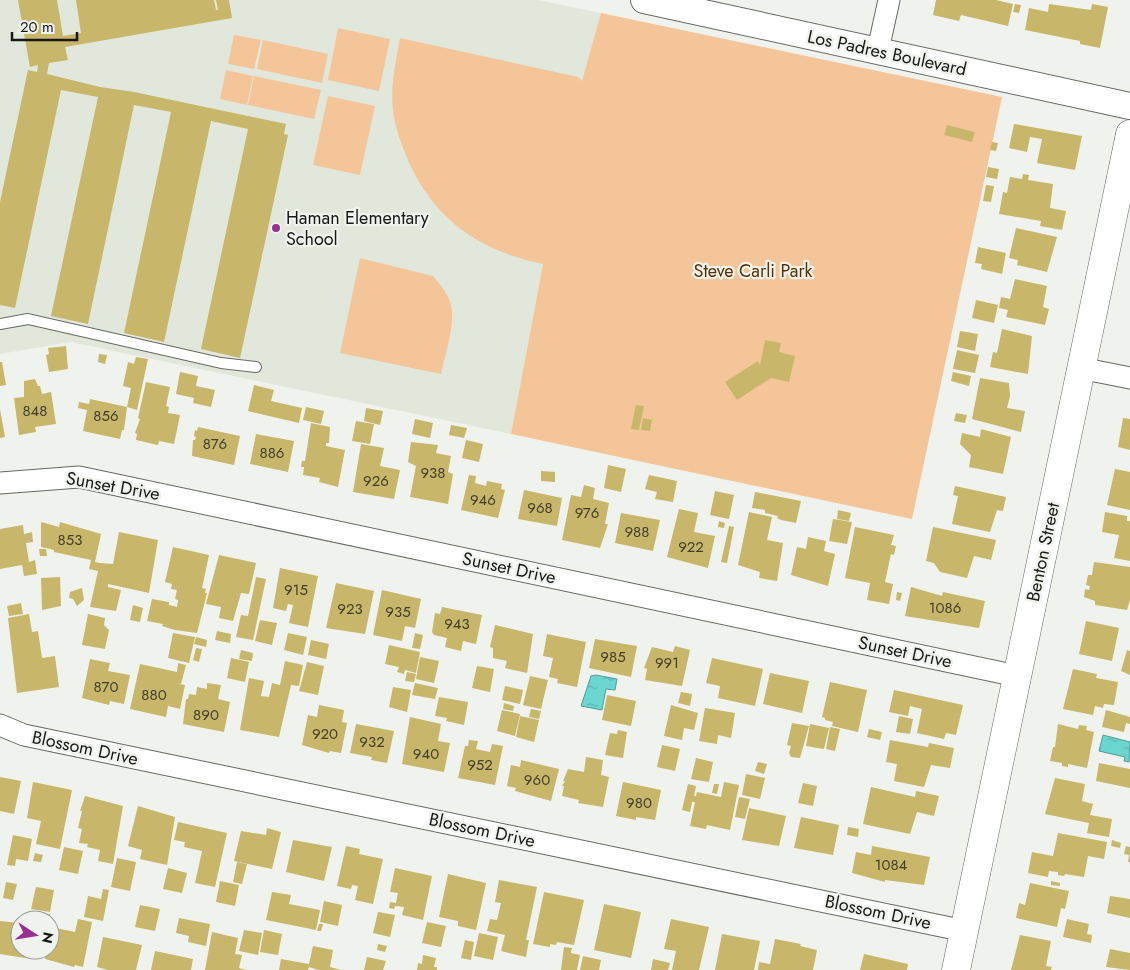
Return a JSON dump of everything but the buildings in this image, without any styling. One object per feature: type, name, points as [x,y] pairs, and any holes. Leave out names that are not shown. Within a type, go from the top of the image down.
[{"type":"main road","name":"Benton Street","points":[[956,970],[1130,134]]},
{"type":"street","name":"Los Padres Boulevard","points":[[644,0],[1130,106]]},
{"type":"street","points":[[878,50],[889,0]]},
{"type":"street","points":[[1080,368],[1130,378]]},
{"type":"street","name":"Sunset Drive","points":[[0,484],[79,477],[1017,676]]},
{"type":"street","name":"Blossom Drive","points":[[0,725],[24,735],[965,931]]},
{"type":"lane","points":[[0,324],[28,319],[221,363],[256,367]]},
{"type":"shaded area","name":"Haman Elementary School","points":[[0,0],[538,0],[601,13],[582,82],[543,264],[511,434],[71,342],[0,354]]},
{"type":"green space","name":"Steve Carli Park","points":[[601,13],[1002,97],[912,519],[511,434],[543,264],[497,250],[477,240],[459,228],[428,196],[405,153],[395,120],[392,100],[393,82],[400,38],[578,77],[582,81]]},
{"type":"green space","points":[[338,28],[390,39],[379,91],[328,80]]},
{"type":"green space","points":[[234,35],[261,40],[254,69],[228,64]]},
{"type":"green space","points":[[263,40],[328,54],[322,83],[257,69]]},
{"type":"green space","points":[[226,70],[253,76],[247,105],[220,99]]},
{"type":"green space","points":[[254,76],[321,90],[314,119],[248,105]]},
{"type":"green space","points":[[328,96],[375,106],[360,175],[313,165]]},
{"type":"green space","points":[[360,258],[433,276],[443,288],[450,302],[452,318],[450,338],[441,374],[340,353]]},
{"type":"water","points":[[596,675],[617,679],[615,690],[606,689],[602,710],[581,706],[591,676]]},
{"type":"water","points":[[1103,735],[1130,742],[1129,762],[1124,761],[1125,757],[1099,751]]},
{"type":"place","name":"Haman Elementary School","points":[[276,228]]}]
